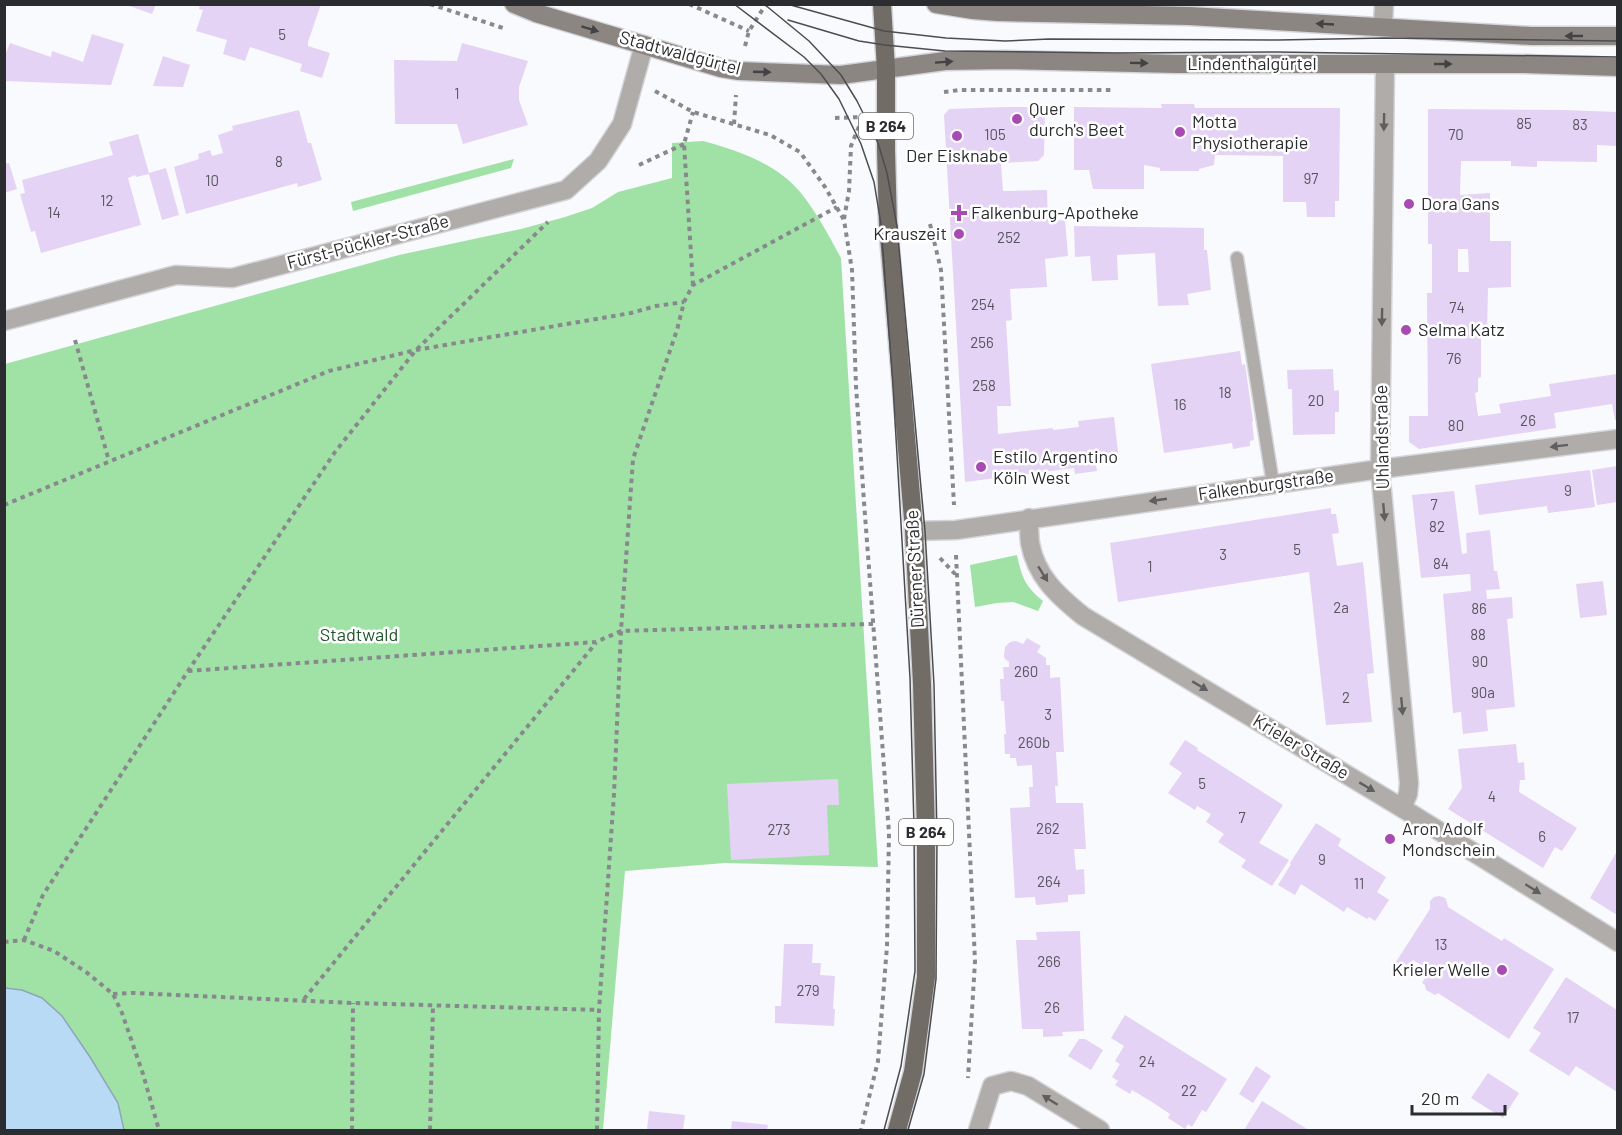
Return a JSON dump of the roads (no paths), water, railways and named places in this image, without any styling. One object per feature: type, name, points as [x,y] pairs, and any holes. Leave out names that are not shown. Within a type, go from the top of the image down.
[{"type":"main road","name":"Stadtwaldgürtel","points":[[514,4],[536,13],[721,68],[739,71],[841,75],[886,69]]},
{"type":"main road","name":"Dürener Straße","points":[[882,4],[886,69],[888,225],[914,531],[922,684],[926,833],[926,977],[913,1072],[897,1131]]},
{"type":"main road","points":[[936,4],[973,10],[1069,9],[1531,36],[1617,36]]},
{"type":"main road","name":"Lindenthalgürtel","points":[[886,69],[945,61],[1006,60],[1177,64],[1512,64],[1617,67]]},
{"type":"street","points":[[1383,27],[1384,4]]},
{"type":"street","name":"Fürst-Pückler-Straße","points":[[4,321],[176,275],[232,278],[566,190],[598,161],[622,124],[644,45]]},
{"type":"street","name":"Uhlandstraße","points":[[1385,64],[1380,469],[1409,783],[1408,794],[1402,808]]},
{"type":"street","name":"Falkenburgstraße","points":[[914,531],[956,530],[1380,469],[1617,439]]},
{"type":"street","name":"Krieler Straße","points":[[1029,518],[1030,542],[1039,570],[1059,596],[1083,616],[1402,808],[1617,942]]},
{"type":"street","points":[[978,1131],[992,1086],[1011,1081],[1028,1086],[1100,1131]]},
{"type":"lane","points":[[1236,258],[1273,484]]},
{"type":"water","points":[[5,988],[22,990],[42,998],[62,1016],[118,1103],[124,1130],[5,1130]]},
{"type":"tram line","points":[[734,4],[804,57],[821,74],[839,99],[861,144],[874,182],[881,224],[910,678],[915,971],[901,1066],[884,1130]]},
{"type":"tram line","points":[[764,4],[809,41],[841,75],[857,101],[878,143],[887,173],[897,226],[925,531],[934,685],[937,837],[936,979],[924,1074],[908,1130]]},
{"type":"tram line","points":[[787,4],[884,31],[946,38],[1005,41],[1385,38],[1618,41]]},
{"type":"tram line","points":[[788,20],[859,41],[945,51],[1277,52],[1618,57]]},
{"type":"place","name":"Quer durch's Beet","points":[[1017,119]]},
{"type":"place","name":"Motta Physiotherapie","points":[[1180,132]]},
{"type":"place","name":"Der Eisknabe","points":[[957,136]]},
{"type":"place","name":"Dora Gans","points":[[1409,204]]},
{"type":"place","name":"Falkenburg-Apotheke","points":[[959,213]]},
{"type":"place","name":"Krauszeit","points":[[959,234]]},
{"type":"place","name":"Selma Katz","points":[[1406,330]]},
{"type":"place","name":"Estilo Argentino Köln West","points":[[981,467]]},
{"type":"place","name":"Aron Adolf Mondschein","points":[[1390,839]]},
{"type":"place","name":"Krieler Welle","points":[[1502,970]]},
{"type":"park label","name":"Stadtwald","points":[[359,635]]}]
